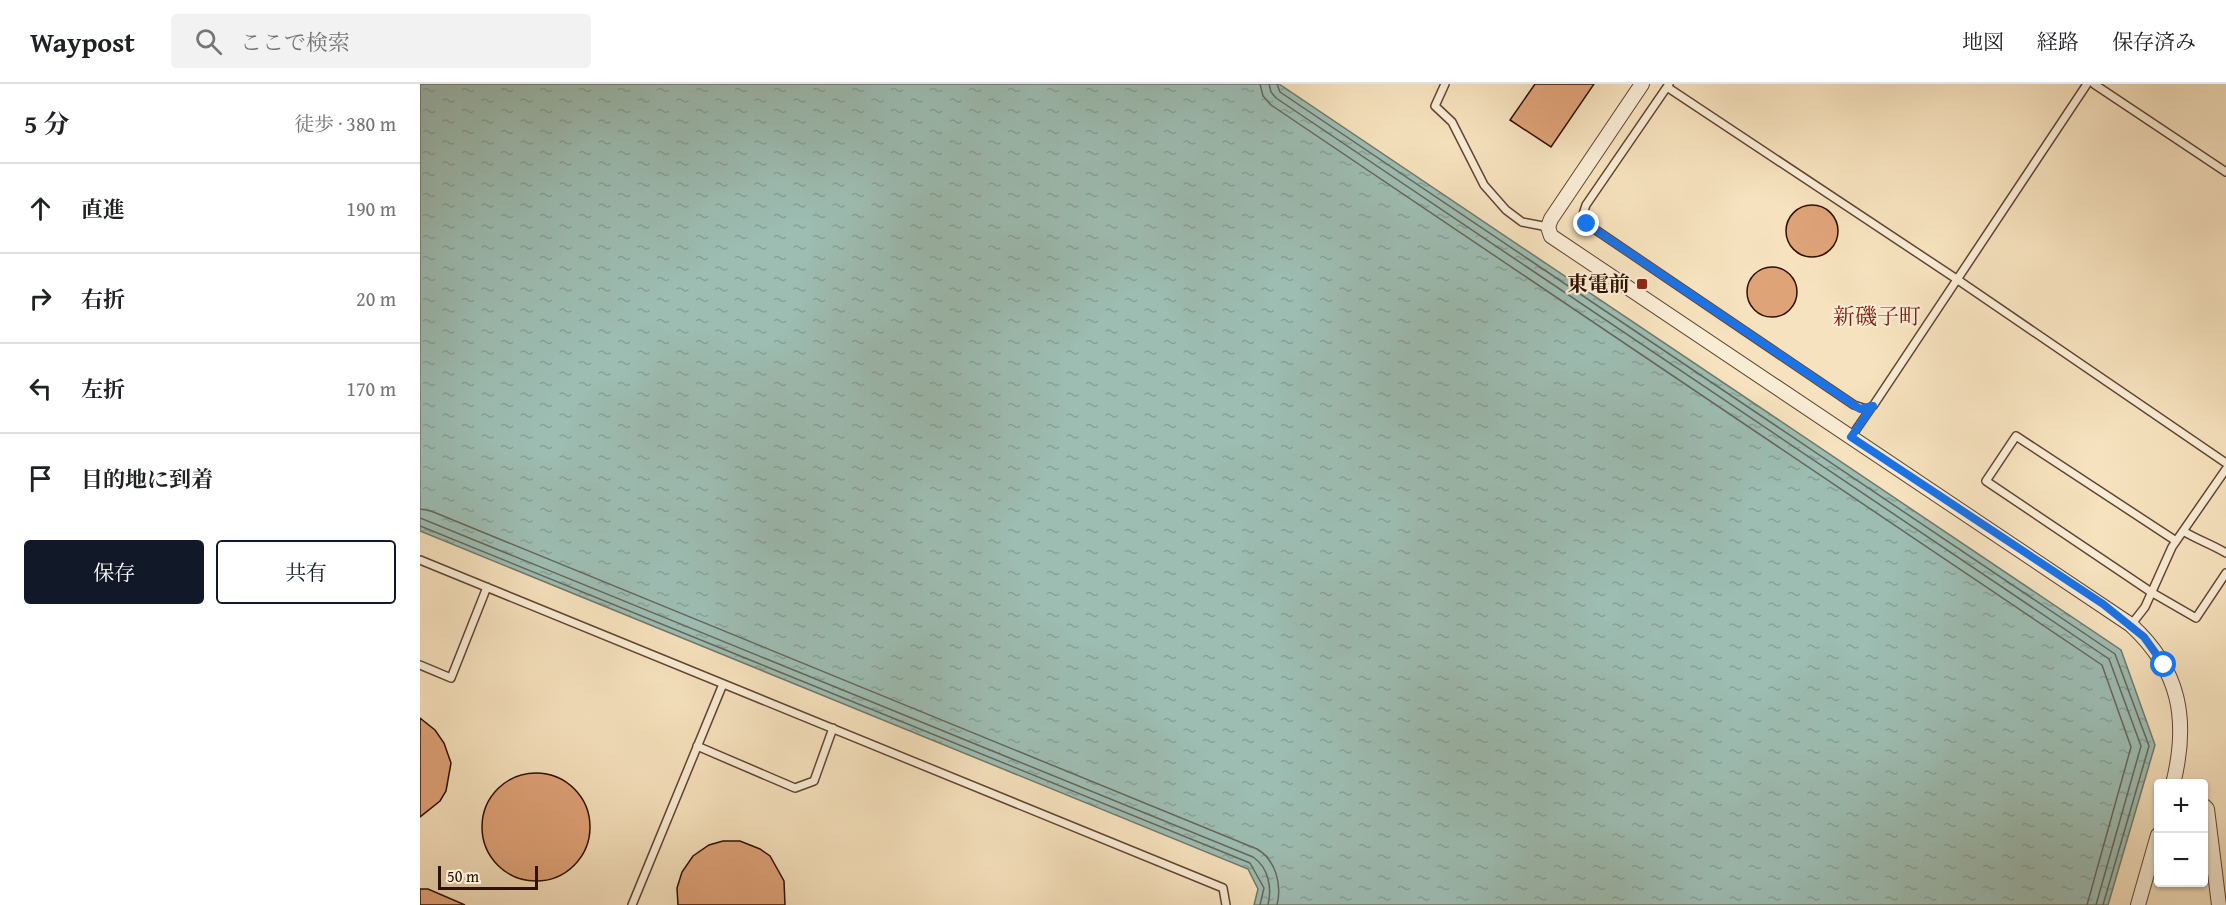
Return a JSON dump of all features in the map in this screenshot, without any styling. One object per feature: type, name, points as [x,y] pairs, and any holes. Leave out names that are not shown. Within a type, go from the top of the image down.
[{"type":"street","points":[[1642,84],[1551,219],[1548,227],[1556,241],[2131,625],[2152,646],[2164,665],[2179,703],[2181,751],[2175,779]]},
{"type":"street","points":[[2208,817],[2219,905]]},
{"type":"street","points":[[2138,905],[2154,849]]},
{"type":"lane","points":[[1445,84],[1435,106],[1452,122],[1484,184],[1506,210],[1522,222],[1548,227]]},
{"type":"lane","points":[[1851,437],[2087,84]]},
{"type":"lane","points":[[2094,84],[2226,172]]},
{"type":"lane","points":[[1873,406],[1860,409],[1587,224],[1583,214],[1586,205],[1668,85],[2226,463]]},
{"type":"lane","points":[[2176,541],[2016,436],[1986,481],[2151,591],[2196,618],[2226,573]]},
{"type":"lane","points":[[2131,625],[2145,607],[2176,541],[2226,469]]},
{"type":"lane","points":[[2183,531],[2196,539],[2204,539],[2226,553]]},
{"type":"lane","points":[[420,560],[1223,888],[1226,905]]},
{"type":"lane","points":[[420,665],[452,678],[487,587]]},
{"type":"lane","points":[[632,905],[723,684]]},
{"type":"lane","points":[[698,746],[795,788],[814,781],[833,728]]},
{"type":"water","points":[[420,84],[1279,84],[2121,650],[2155,745],[2108,905],[1254,905],[1258,889],[1248,869],[420,531]]},
{"type":"building","points":[[1535,84],[1594,84],[1551,147],[1510,120]]},
{"type":"building","points":[[1812,205],[1826,209],[1834,217],[1838,231],[1834,245],[1826,253],[1812,257],[1798,253],[1790,245],[1786,231],[1790,217],[1798,209]]},
{"type":"building","points":[[1772,267],[1790,274],[1797,292],[1790,310],[1772,317],[1754,310],[1747,292],[1754,274]]},
{"type":"building","points":[[420,718],[435,730],[444,743],[451,763],[446,791],[440,801],[420,817]]},
{"type":"building","points":[[536,773],[557,777],[574,789],[586,806],[590,827],[586,848],[574,865],[557,877],[536,881],[515,877],[498,865],[486,848],[482,827],[486,806],[498,789],[515,777]]},
{"type":"building","points":[[723,841],[740,841],[770,856],[784,881],[785,905],[678,905],[677,888],[682,872],[693,856],[709,845]]},
{"type":"building","points":[[420,889],[428,889],[465,905],[420,905]]},
{"type":"place","name":"東電前","points":[[1642,284]]},
{"type":"district","name":"新磯子町","points":[[1877,316]]},
{"type":"route","points":[[1587,224],[1860,409],[1866,410],[1873,406],[1851,437],[2103,604],[2144,637],[2164,665]]}]
